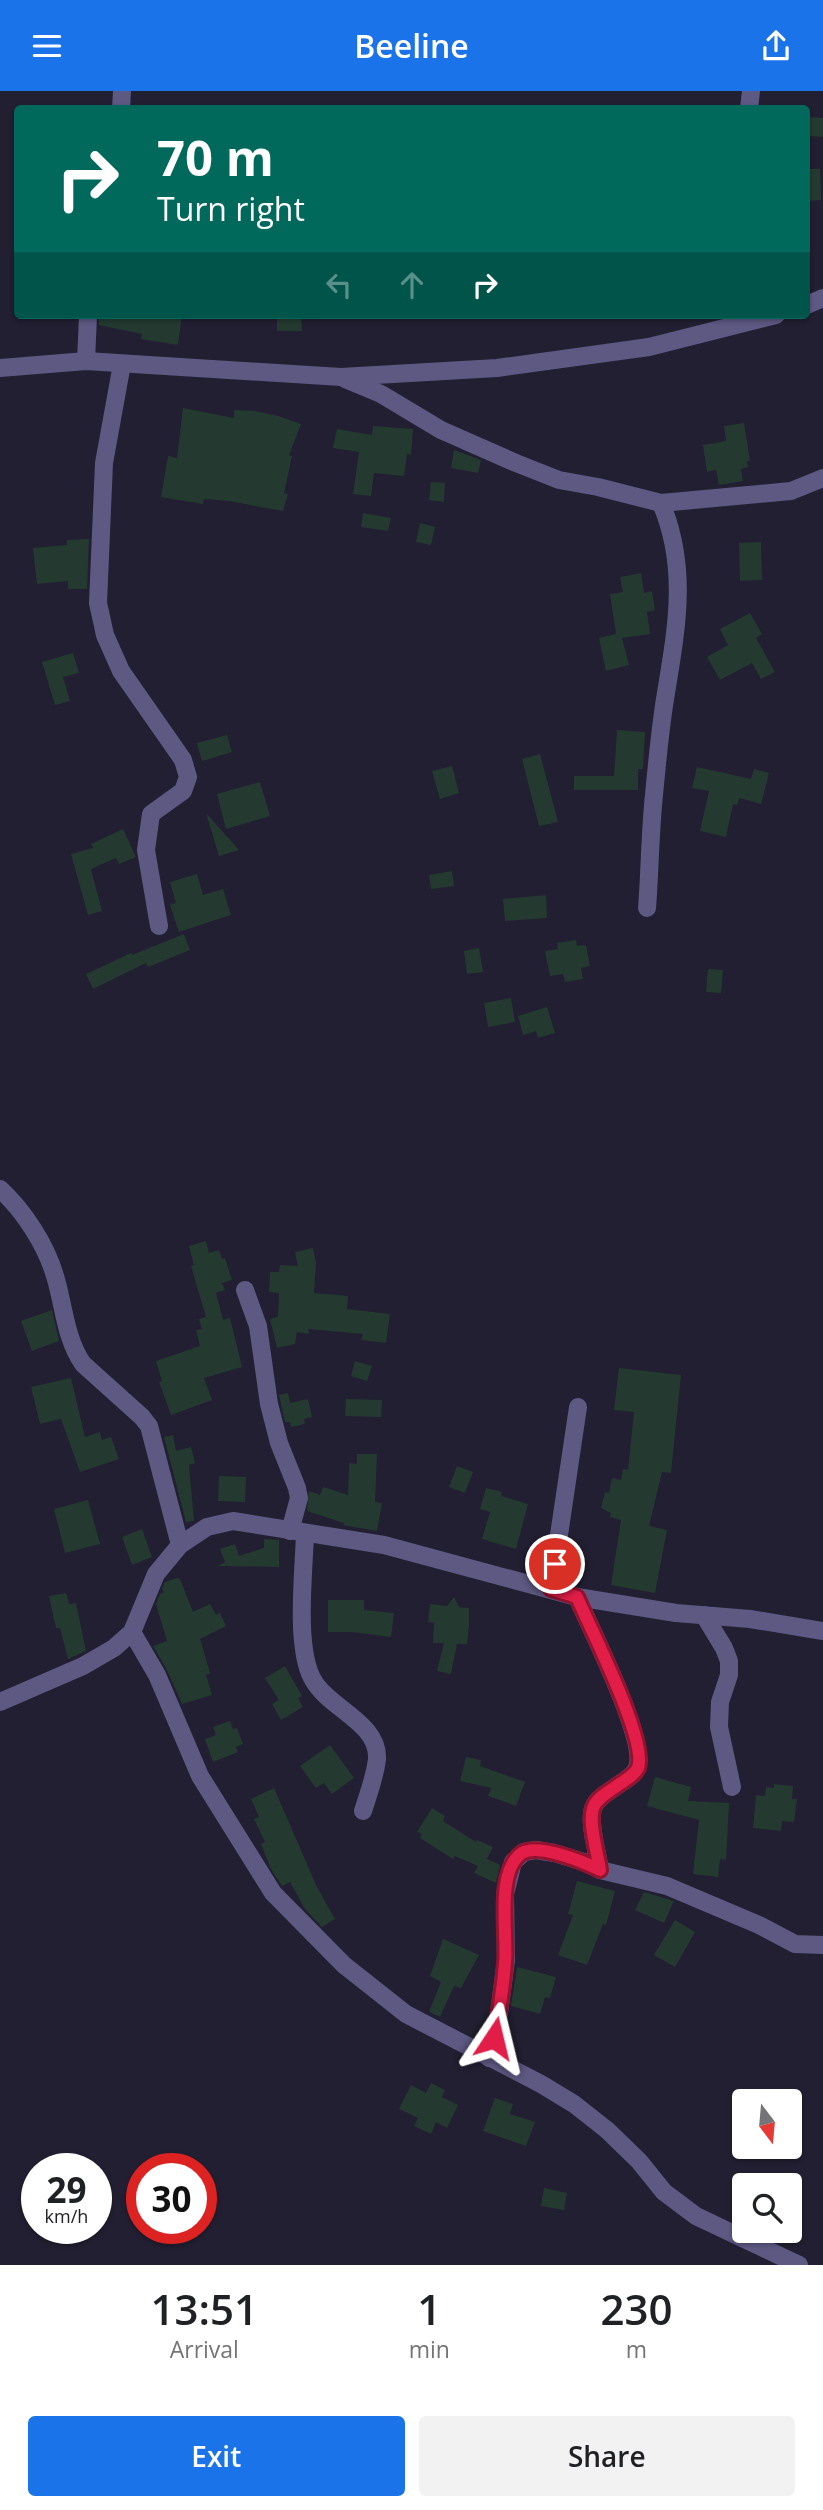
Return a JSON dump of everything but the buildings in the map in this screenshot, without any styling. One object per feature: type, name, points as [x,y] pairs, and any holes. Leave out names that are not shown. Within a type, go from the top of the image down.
[{"type":"street","points":[[86,361],[88,319]]},
{"type":"street","points":[[0,368],[86,361],[341,377],[497,367],[649,347],[731,321]]},
{"type":"street","points":[[121,364],[104,463],[98,603],[105,635],[121,671],[183,759],[188,777],[183,791],[152,814],[146,850],[159,926]]},
{"type":"street","points":[[341,377],[380,394],[441,430],[559,480],[661,503],[791,491],[823,478]]},
{"type":"street","points":[[647,908],[653,797],[677,621],[676,551],[672,530],[661,503]]},
{"type":"street","points":[[0,1189],[32,1228],[54,1273],[76,1353],[83,1364],[149,1426],[180,1545]]},
{"type":"street","points":[[245,1290],[258,1326],[269,1404],[279,1443],[299,1498],[303,1651],[311,1677],[324,1697],[368,1730],[375,1743],[376,1767],[363,1811]]},
{"type":"street","points":[[551,1589],[578,1407]]},
{"type":"street","points":[[0,1702],[83,1666],[114,1647],[132,1632],[156,1574],[180,1545],[207,1527],[233,1521],[384,1545],[577,1597],[676,1613],[750,1619],[823,1631]]},
{"type":"street","points":[[577,1597],[614,1675],[639,1759],[634,1774],[594,1805],[591,1818],[600,1870]]},
{"type":"street","points":[[704,1615],[729,1661],[729,1675],[720,1702],[719,1727],[732,1787]]},
{"type":"street","points":[[132,1632],[157,1675],[200,1776],[274,1893],[344,1965],[406,2014],[541,2084],[574,2105],[607,2130],[639,2161],[664,2192],[696,2216],[799,2265]]},
{"type":"street","points":[[489,2058],[499,2013],[506,1960],[505,1893],[513,1861],[524,1851],[536,1850],[584,1862],[600,1870],[667,1886],[759,1925],[795,1944],[823,1945]]},
{"type":"route","points":[[494,2038],[506,1960],[505,1893],[513,1861],[524,1851],[536,1850],[584,1862],[600,1870],[591,1818],[594,1805],[638,1768],[639,1759],[634,1738],[614,1675],[577,1597],[551,1589],[555,1564]]}]
